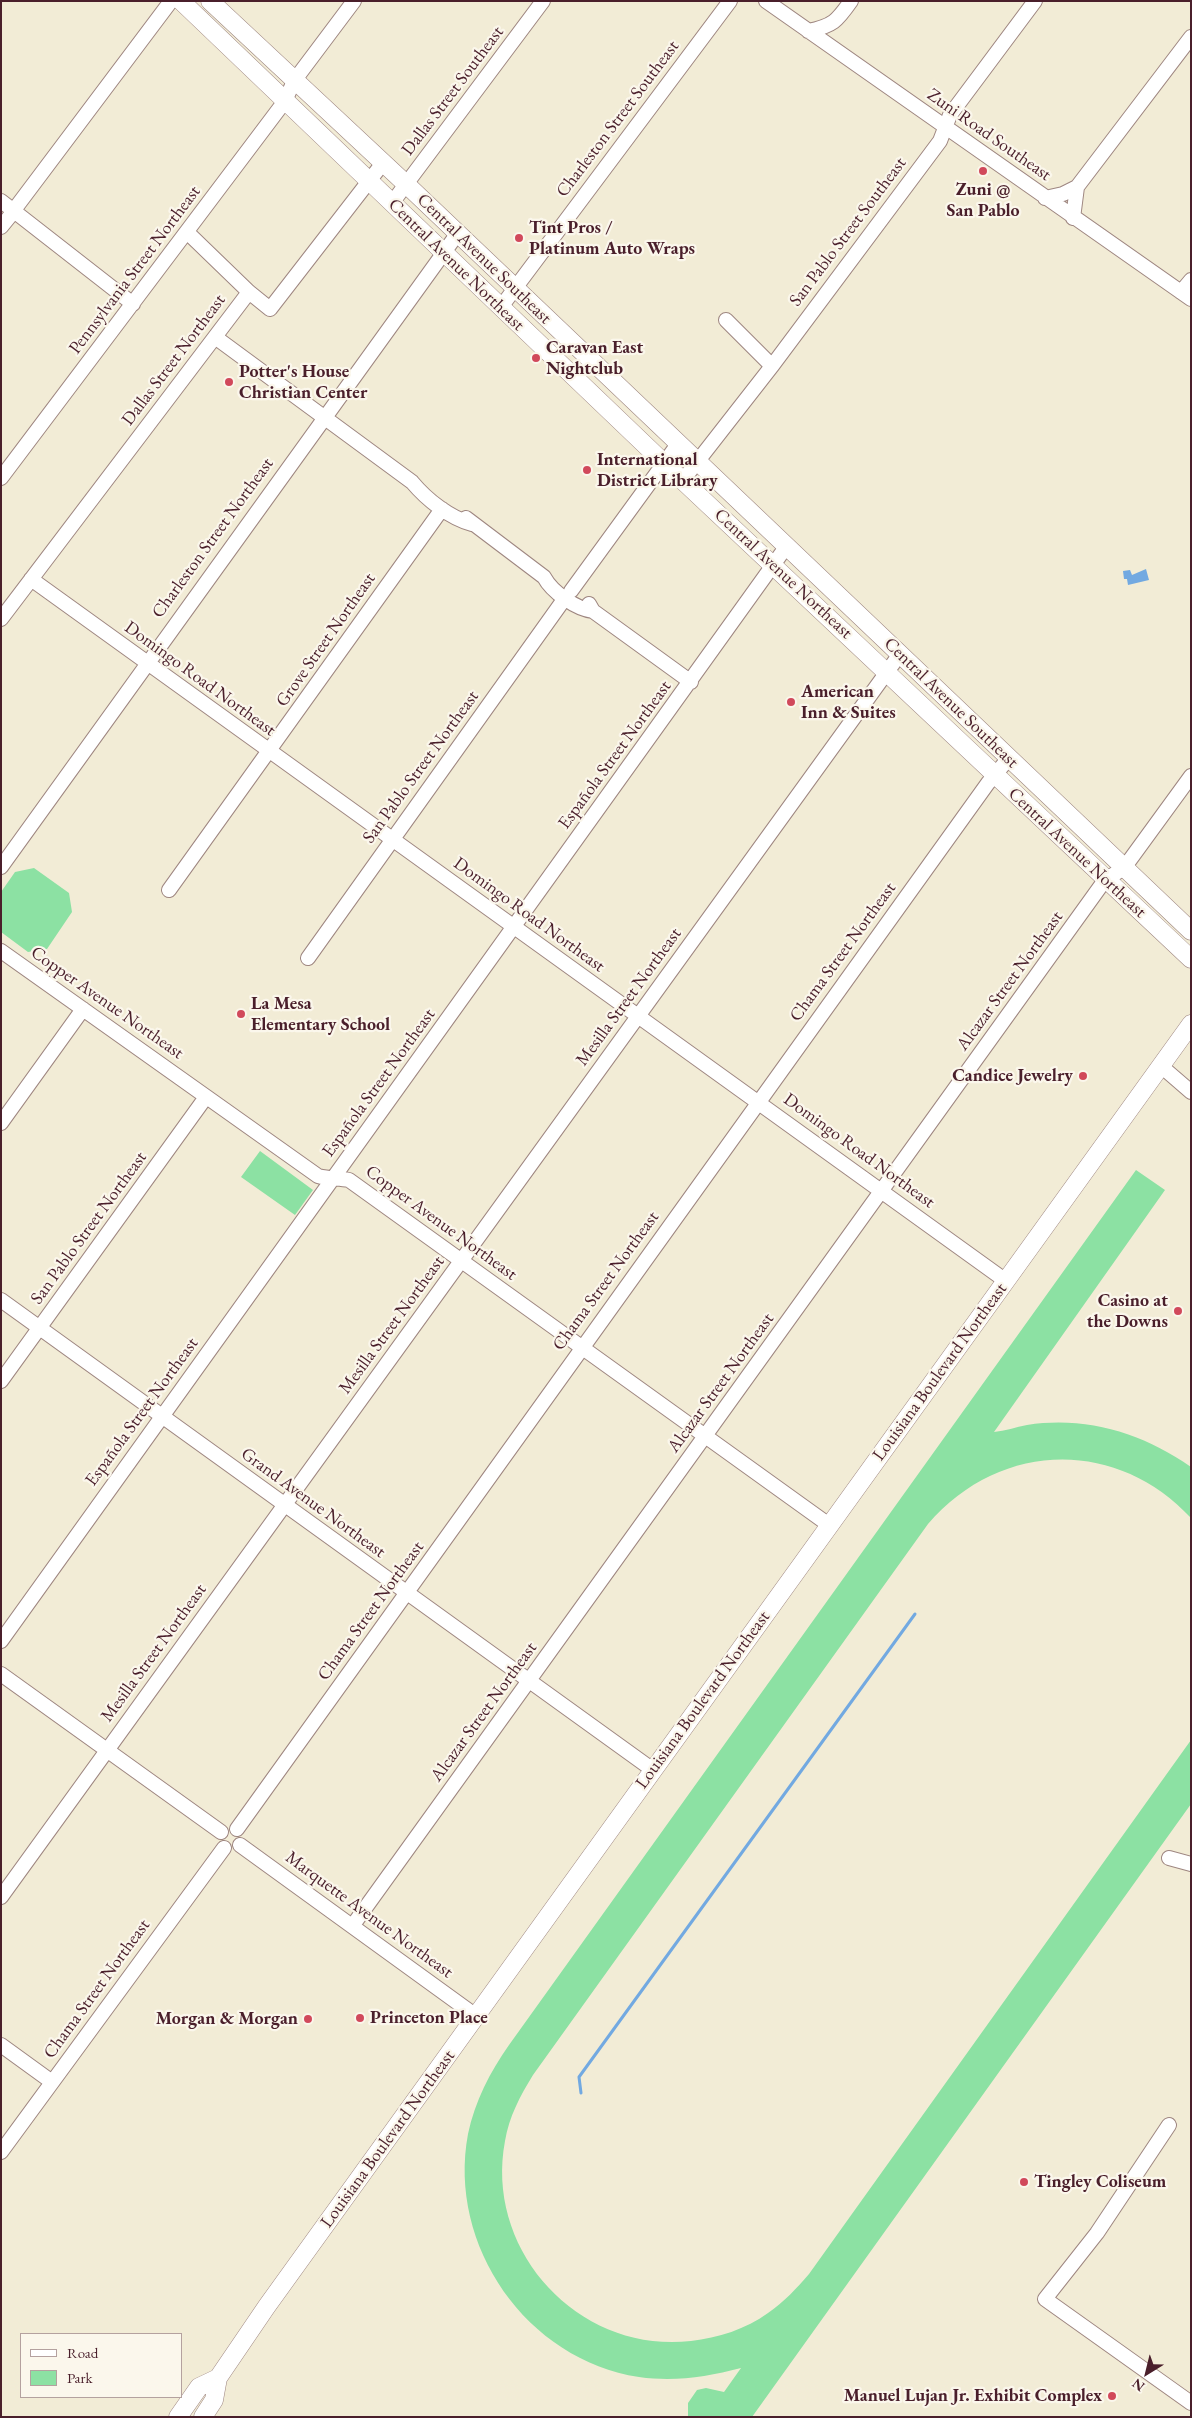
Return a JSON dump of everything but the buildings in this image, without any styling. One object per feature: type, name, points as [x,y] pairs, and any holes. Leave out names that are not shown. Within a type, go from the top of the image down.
[{"type":"main road","name":"Central Avenue Northeast","points":[[181,1],[664,463],[1191,959]]},
{"type":"main road","name":"Central Avenue Southeast","points":[[210,1],[458,233],[786,548],[1191,931]]},
{"type":"main road","name":"Louisiana Boulevard Northeast","points":[[203,2417],[214,2400],[218,2378],[476,2016],[1191,1024]]},
{"type":"main road","name":"Louisiana Boulevard Northeast","points":[[178,2417],[199,2388],[218,2378]]},
{"type":"street","points":[[7,216],[171,1]]},
{"type":"street","name":"Pennsylvania Street Northeast","points":[[1,478],[188,233],[285,101],[294,81],[354,1]]},
{"type":"street","name":"Dallas Street Southeast","points":[[392,203],[544,1]]},
{"type":"street","name":"Charleston Street Southeast","points":[[501,307],[730,1]]},
{"type":"street","name":"Zuni Road Southeast","points":[[766,1],[1186,296]]},
{"type":"street","points":[[834,49],[832,39],[837,21],[851,1]]},
{"type":"street","name":"San Pablo Street Southeast","points":[[683,480],[772,366],[940,141],[950,115],[1035,1]]},
{"type":"street","points":[[808,30],[825,28],[837,21]]},
{"type":"street","points":[[1045,198],[1063,194],[1077,187],[1191,37]]},
{"type":"street","name":"Dallas Street Northeast","points":[[1,619],[249,292],[270,309],[383,163]]},
{"type":"street","points":[[1073,218],[1077,187]]},
{"type":"street","points":[[1,201],[7,216],[47,238],[133,304]]},
{"type":"street","points":[[188,233],[249,292]]},
{"type":"street","name":"Charleston Street Northeast","points":[[1,867],[458,233]]},
{"type":"street","points":[[1186,296],[1191,280]]},
{"type":"street","points":[[726,320],[772,366]]},
{"type":"street","points":[[215,337],[412,482],[442,509],[462,521],[472,524]]},
{"type":"street","name":"San Pablo Street Northeast","points":[[308,958],[568,594],[678,444]]},
{"type":"street","points":[[412,482],[422,485],[447,502],[472,524],[544,577],[552,578],[568,594],[589,604],[592,611],[691,682]]},
{"type":"street","name":"Grove Street Northeast","points":[[169,890],[270,752],[442,509]]},
{"type":"street","name":"Española Street Northeast","points":[[1,1641],[786,548]]},
{"type":"street","name":"Domingo Road Northeast","points":[[31,579],[1006,1280]]},
{"type":"street","name":"Mesilla Street Northeast","points":[[1,1897],[900,654]]},
{"type":"street","name":"Chama Street Northeast","points":[[237,1829],[758,1102],[994,775],[1009,758]]},
{"type":"street","points":[[1124,868],[1191,776]]},
{"type":"street","name":"Alcazar Street Northeast","points":[[353,1925],[1105,880],[1124,868]]},
{"type":"street","name":"Copper Avenue Northeast","points":[[1,951],[318,1176],[332,1180],[339,1178],[349,1180],[829,1525]]},
{"type":"street","points":[[1,1123],[83,1009]]},
{"type":"street","points":[[1161,1066],[1191,1092]]},
{"type":"street","name":"San Pablo Street Northeast","points":[[1,1381],[206,1097]]},
{"type":"street","name":"Grand Avenue Northeast","points":[[1,1300],[653,1770]]},
{"type":"street","points":[[1,1674],[221,1832]]},
{"type":"street","points":[[227,1828],[237,1829],[242,1834],[240,1845],[234,1849],[224,1848],[220,1842],[221,1832],[227,1828]]},
{"type":"street","name":"Marquette Avenue Northeast","points":[[240,1845],[353,1925],[476,2016]]},
{"type":"street","name":"Chama Street Northeast","points":[[1,2152],[224,1848]]},
{"type":"street","points":[[1169,1858],[1191,1864]]},
{"type":"street","points":[[1,2045],[52,2082]]},
{"type":"street","points":[[1169,2125],[1096,2233],[1045,2299],[1191,2402]]},
{"type":"green space","points":[[34,868],[69,893],[72,912],[47,949],[28,952],[1,932],[1,892],[15,872]]},
{"type":"green space","points":[[260,1151],[313,1190],[295,1215],[241,1177]]},
{"type":"green space","points":[[1136,1170],[1165,1190],[994,1432],[1027,1425],[1071,1423],[1092,1425],[1133,1436],[1172,1455],[1191,1467],[1191,1518],[1161,1492],[1128,1473],[1094,1462],[1058,1460],[1023,1464],[988,1477],[957,1497],[928,1524],[533,2075],[512,2115],[505,2141],[502,2182],[510,2221],[525,2256],[548,2288],[578,2313],[612,2331],[650,2341],[701,2340],[731,2332],[750,2324],[779,2304],[809,2274],[1191,1740],[1191,1804],[752,2417],[688,2417],[688,2403],[697,2390],[706,2388],[724,2392],[741,2368],[703,2376],[665,2379],[639,2377],[599,2366],[562,2348],[530,2322],[504,2291],[483,2256],[470,2217],[465,2176],[468,2134],[479,2098],[509,2045]]},
{"type":"water","points":[[1146,569],[1149,580],[1128,585],[1127,579],[1124,579],[1123,571],[1130,570],[1132,575]]},
{"type":"waterway","points":[[581,2093],[579,2077],[915,1614]]},
{"type":"place","name":"Zuni @ San Pablo","points":[[983,171]]},
{"type":"place","name":"Tint Pros / Platinum Auto Wraps","points":[[519,238]]},
{"type":"place","name":"Caravan East Nightclub","points":[[536,358]]},
{"type":"place","name":"Potter's House Christian Center","points":[[229,382]]},
{"type":"place","name":"International District Library","points":[[587,470]]},
{"type":"place","name":"American Inn & Suites","points":[[791,702]]},
{"type":"place","name":"La Mesa Elementary School","points":[[241,1014]]},
{"type":"place","name":"Candice Jewelry","points":[[1083,1076]]},
{"type":"place","name":"Casino at the Downs","points":[[1178,1311]]},
{"type":"place","name":"Princeton Place","points":[[360,2018]]},
{"type":"place","name":"Morgan & Morgan","points":[[308,2019]]},
{"type":"place","name":"Tingley Coliseum","points":[[1024,2182]]},
{"type":"place","name":"Manuel Lujan Jr. Exhibit Complex","points":[[1112,2396]]}]
